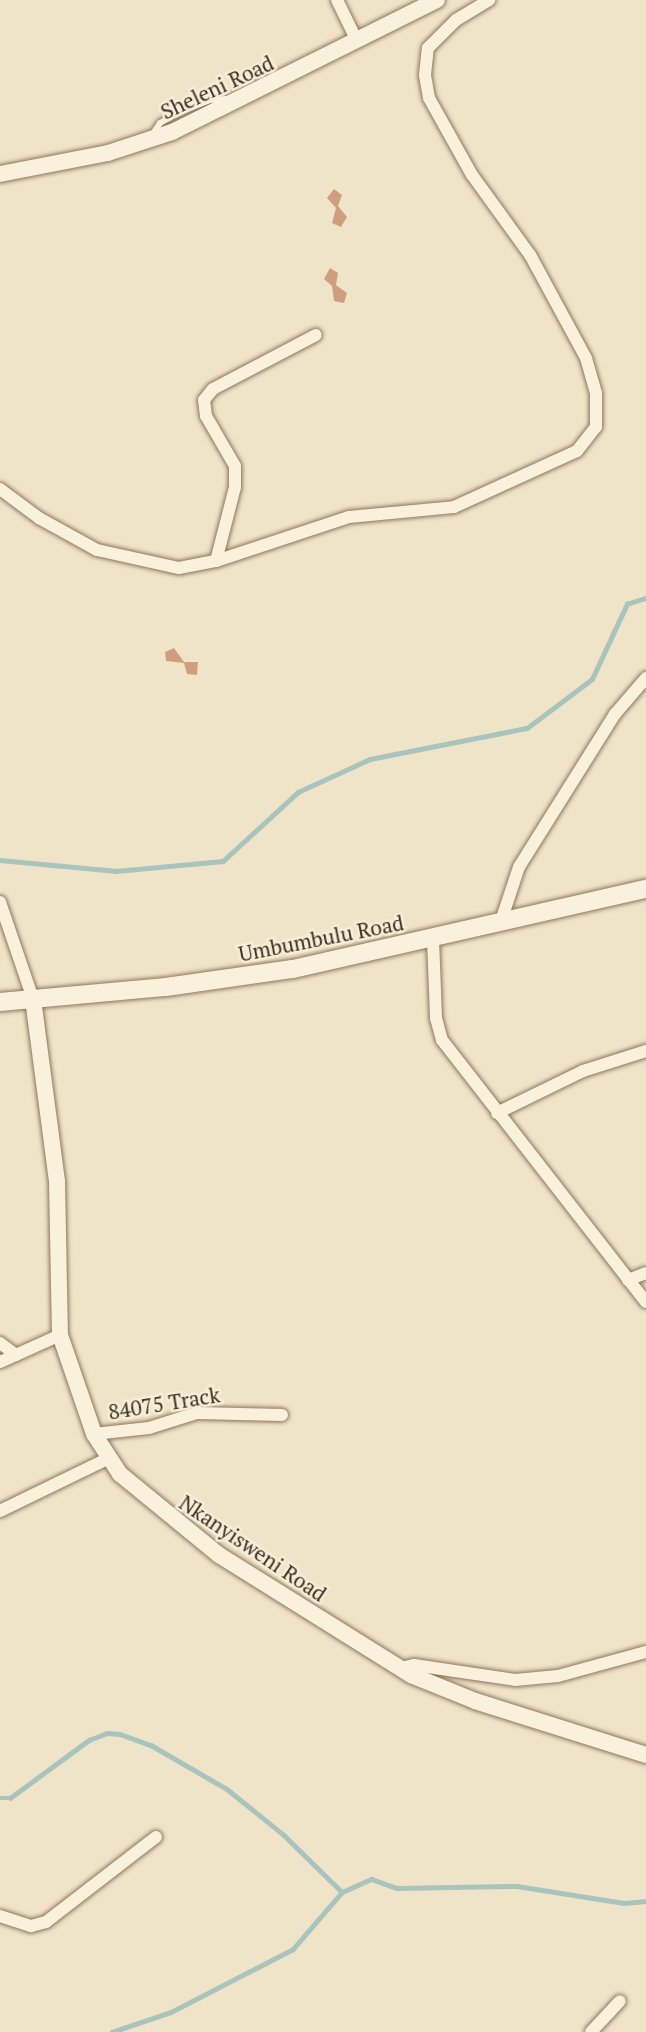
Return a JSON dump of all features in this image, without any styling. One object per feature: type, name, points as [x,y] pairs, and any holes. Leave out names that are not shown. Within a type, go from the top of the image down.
[{"type":"main road","name":"Umbumbulu Road","points":[[0,1002],[293,969],[646,889]]},
{"type":"street","points":[[338,0],[357,41]]},
{"type":"street","name":"Sheleni Road","points":[[0,174],[150,140],[241,101],[437,0]]},
{"type":"street","points":[[0,489],[39,518],[97,550],[158,567],[194,567],[349,517],[446,509],[472,501],[577,452],[596,427],[596,393],[571,323],[444,130],[429,98],[425,75],[428,48],[456,20],[489,0]]},
{"type":"street","points":[[216,561],[235,487],[235,466],[206,416],[204,400],[213,389],[316,335]]},
{"type":"street","points":[[500,924],[519,867],[615,714],[646,678]]},
{"type":"street","name":"Nkanyisweni Road","points":[[0,902],[33,999],[57,1181],[60,1335],[94,1434],[107,1459],[161,1511],[219,1555],[400,1668],[475,1701],[646,1755]]},
{"type":"street","points":[[433,939],[436,1018],[442,1040],[496,1113],[646,1302]]},
{"type":"street","points":[[496,1113],[583,1071],[646,1051]]},
{"type":"street","points":[[628,1280],[646,1273]]},
{"type":"street","points":[[0,1362],[60,1335]]},
{"type":"street","points":[[0,1343],[16,1356]]},
{"type":"street","name":"84075 Track","points":[[94,1434],[149,1428],[197,1413],[282,1415]]},
{"type":"street","points":[[0,1511],[107,1459]]},
{"type":"street","points":[[400,1668],[414,1665],[515,1681],[558,1676],[646,1653]]},
{"type":"street","points":[[0,1916],[31,1926],[46,1922],[156,1837]]},
{"type":"street","points":[[591,2032],[620,2001]]},
{"type":"building","points":[[334,189],[342,195],[338,206],[347,217],[341,227],[332,223],[336,208],[327,198]]},
{"type":"building","points":[[330,268],[338,273],[336,285],[347,293],[344,303],[334,301],[332,286],[324,279]]},
{"type":"building","points":[[174,648],[184,662],[198,662],[197,675],[187,674],[184,663],[166,661],[165,652]]},
{"type":"waterway","points":[[0,860],[116,871],[223,861],[298,792],[370,759],[527,728],[592,679],[627,604],[646,598]]},
{"type":"waterway","points":[[0,1798],[10,1798],[89,1740],[107,1733],[120,1734],[151,1745],[227,1789],[284,1835],[342,1892],[371,1879],[397,1888],[517,1886],[624,1903],[646,1901]]},
{"type":"waterway","points":[[112,2032],[171,2012],[293,1949],[342,1892]]}]
